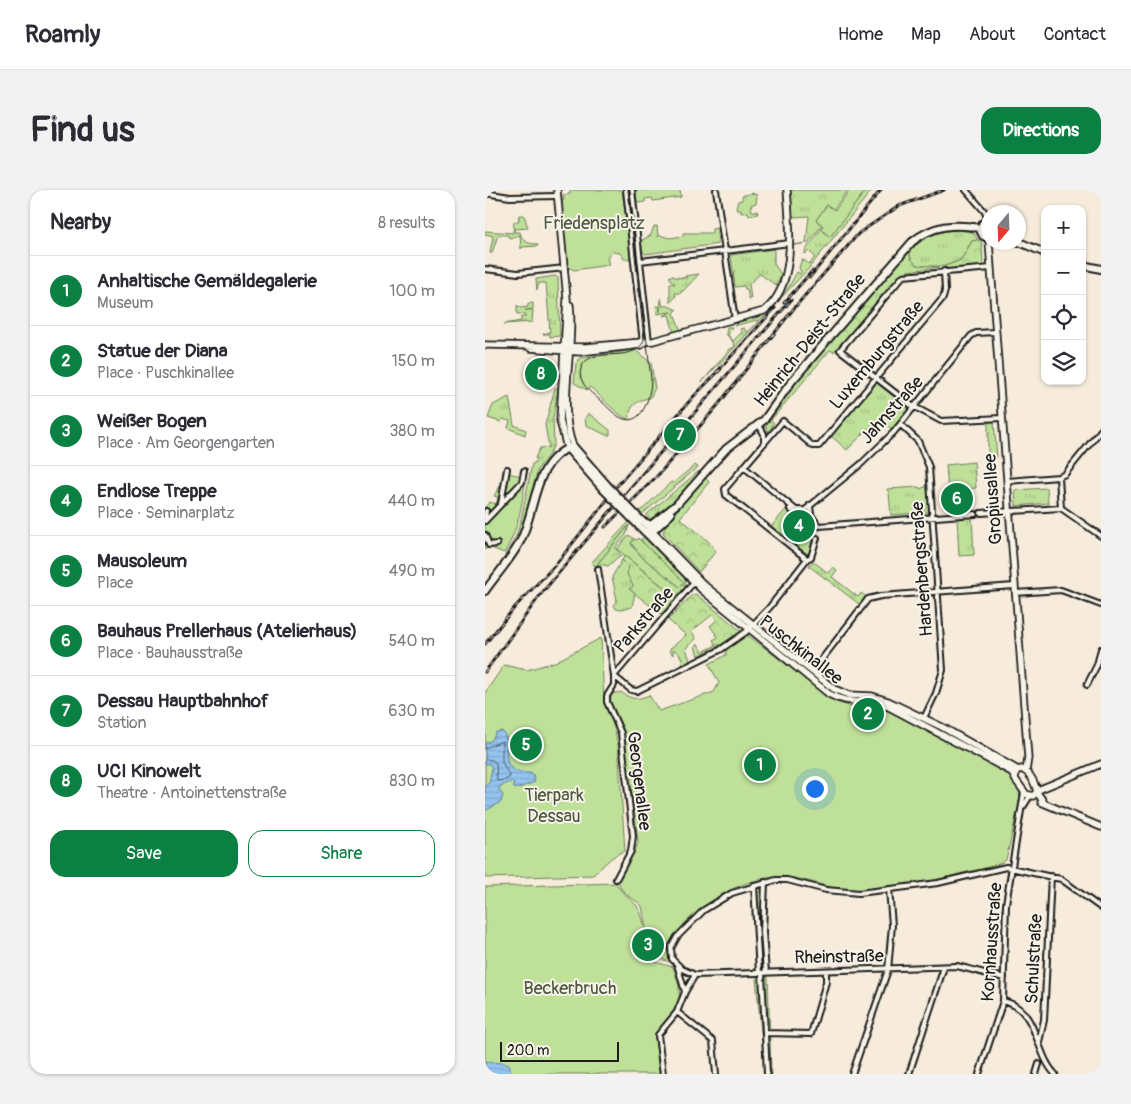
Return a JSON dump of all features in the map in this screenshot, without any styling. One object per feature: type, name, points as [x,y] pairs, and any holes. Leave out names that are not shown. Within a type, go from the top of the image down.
[{"type":"main road","points":[[485,345],[568,349],[646,342],[759,314],[772,304],[786,274],[790,244],[787,190]]},
{"type":"main road","points":[[485,591],[519,542],[542,472],[555,456],[571,445],[560,421],[568,349],[565,268],[557,193]]},
{"type":"main road","name":"Heinrich-Deist-Straße","points":[[642,523],[656,523],[677,504],[729,446],[759,425],[792,381],[912,242],[932,230],[946,226],[980,228]]},
{"type":"main road","points":[[1026,245],[1041,251]]},
{"type":"main road","name":"Gropiusallee","points":[[990,250],[1026,753],[1022,770],[1014,776]]},
{"type":"main road","points":[[1086,266],[1101,270]]},
{"type":"main road","name":"Puschkinallee","points":[[571,445],[605,487],[654,532],[697,578],[783,658],[836,698],[849,702],[885,705],[975,751],[1011,772],[1014,776]]},
{"type":"main road","name":"Heinrich-Deist-Straße","points":[[654,532],[671,515],[677,504]]},
{"type":"main road","name":"Puschkinallee","points":[[642,523],[645,532],[694,582],[751,627],[844,694],[882,698],[1022,770]]},
{"type":"main road","points":[[645,532],[654,532]]},
{"type":"main road","points":[[1033,792],[1101,764]]},
{"type":"main road","points":[[1022,770],[1033,792]]},
{"type":"main road","points":[[1014,776],[1044,803],[1101,828]]},
{"type":"street","points":[[536,190],[537,197]]},
{"type":"street","points":[[626,190],[646,342]]},
{"type":"street","points":[[632,190],[641,261],[646,342]]},
{"type":"street","points":[[715,190],[735,320]]},
{"type":"street","points":[[965,190],[981,207]]},
{"type":"street","points":[[485,193],[510,197],[537,197],[557,193]]},
{"type":"street","points":[[641,261],[790,244]]},
{"type":"street","points":[[485,268],[518,273],[565,268]]},
{"type":"street","points":[[991,268],[944,271],[901,277],[840,350],[915,408],[945,422],[1002,418]]},
{"type":"street","name":"Luxemburgstraße","points":[[764,441],[783,421],[813,446],[819,446],[943,298],[945,291],[944,271]]},
{"type":"street","name":"Jahnstraße","points":[[744,466],[796,510],[805,510],[861,464],[901,425],[971,336],[977,333],[996,332]]},
{"type":"street","points":[[759,425],[764,434],[764,441],[725,489],[726,495],[807,559]]},
{"type":"street","name":"Hardenbergstraße","points":[[901,425],[918,441],[927,459],[933,516],[943,670],[936,693],[924,718]]},
{"type":"street","points":[[1007,481],[1059,477],[1065,474],[1101,430]]},
{"type":"street","points":[[501,504],[507,469]]},
{"type":"street","points":[[485,519],[522,482],[524,471]]},
{"type":"street","points":[[1059,477],[1061,508]]},
{"type":"street","points":[[810,505],[813,519],[819,526]]},
{"type":"street","points":[[981,513],[1061,508],[1101,536]]},
{"type":"street","points":[[790,509],[803,520],[819,526],[975,514]]},
{"type":"street","points":[[485,519],[485,511],[492,514]]},
{"type":"street","points":[[485,536],[489,545],[497,544]]},
{"type":"street","points":[[614,676],[631,690],[637,691],[725,646],[751,627],[772,604],[807,559],[811,557],[817,538]]},
{"type":"street","name":"Georgenallee","points":[[598,569],[614,676],[614,685],[607,696],[607,702],[621,733],[633,836],[631,851],[616,878]]},
{"type":"street","name":"Parkstraße","points":[[614,676],[694,582]]},
{"type":"street","points":[[812,672],[868,599],[881,596],[938,591],[1061,590],[1101,605]]},
{"type":"street","points":[[1087,685],[1101,650]]},
{"type":"street","points":[[1011,868],[1023,807],[1033,792]]},
{"type":"street","points":[[663,1074],[658,1035],[677,1012],[685,992],[695,975],[672,959],[671,948],[677,937],[695,918],[732,892],[765,882],[787,880],[837,892],[859,893],[938,883],[1001,867],[1051,876],[1064,881],[1101,908]]},
{"type":"street","name":"Kornhausstraße","points":[[979,1074],[1003,1001],[1005,915],[1011,868]]},
{"type":"street","name":"Schulstraße","points":[[1039,1042],[1044,1020],[1051,876]]},
{"type":"street","points":[[762,973],[765,882]]},
{"type":"street","points":[[754,885],[762,973],[767,1074]]},
{"type":"street","points":[[852,1074],[888,970],[892,925],[889,889]]},
{"type":"street","points":[[677,964],[685,992]]},
{"type":"street","points":[[909,1074],[944,967]]},
{"type":"street","name":"Rheinstraße","points":[[695,975],[965,967],[1004,978]]},
{"type":"street","points":[[765,1033],[811,1034],[826,982],[826,971]]},
{"type":"street","points":[[1003,1001],[1010,1003],[1029,1019],[1045,1060],[1055,1074]]},
{"type":"street","points":[[677,1012],[713,1041],[716,1074]]},
{"type":"street","points":[[1036,1074],[1039,1064]]},
{"type":"green space","name":"Friedensplatz","points":[[570,190],[622,190],[631,254],[629,259],[624,259],[620,253],[613,252],[607,257],[609,265],[574,270],[568,267],[562,231],[564,230],[562,200],[564,200],[563,195],[570,194]]},
{"type":"green space","points":[[636,190],[680,190],[681,197],[653,201],[652,198],[645,199],[645,202],[637,203]]},
{"type":"green space","points":[[790,190],[848,190],[833,210],[827,205],[816,220],[822,225],[808,243],[794,245],[806,243],[809,216],[793,217]]},
{"type":"green space","points":[[850,190],[866,190],[830,237],[821,229],[823,226],[816,220],[827,205],[835,210]]},
{"type":"green space","points":[[866,190],[872,190],[809,268],[782,297],[797,272],[800,274],[799,268],[802,259],[809,264],[815,257],[809,251],[805,254],[805,251],[821,229],[830,236]]},
{"type":"green space","points":[[751,193],[757,195],[756,203],[751,205],[752,211],[757,211],[758,214],[749,216],[748,212],[741,213],[741,210],[736,208],[738,201],[742,200],[742,196]]},
{"type":"green space","points":[[519,215],[524,215],[528,228],[514,229],[514,232],[520,232],[522,238],[538,246],[522,247],[521,249],[520,235],[509,238],[508,235],[498,235],[492,253],[490,253],[493,236],[485,234],[485,231],[513,233],[514,222],[518,222]]},
{"type":"green space","points":[[654,226],[657,226],[658,237],[660,235],[669,238],[683,236],[683,233],[712,233],[712,229],[717,228],[718,244],[645,254],[641,241],[651,235]]},
{"type":"green space","points":[[944,231],[973,232],[978,240],[972,241],[961,260],[945,266],[917,266],[911,259],[909,251],[926,238]]},
{"type":"green space","points":[[978,240],[981,242],[983,266],[948,269],[945,266],[961,260],[972,241]]},
{"type":"green space","points":[[774,249],[774,264],[781,274],[777,286],[760,274],[749,284],[751,299],[749,300],[747,289],[744,286],[735,287],[731,255]]},
{"type":"green space","points":[[909,251],[911,259],[917,265],[940,267],[908,271],[902,274],[843,346],[838,347],[834,352],[830,350],[771,420],[774,423],[768,432],[766,426],[790,389]]},
{"type":"green space","points":[[699,274],[681,293],[675,293],[676,296],[670,303],[670,283],[675,284],[669,277],[673,275],[674,277],[687,278],[685,276]]},
{"type":"green space","points":[[555,276],[558,278],[560,336],[550,337],[550,334],[543,334],[550,332],[546,283],[539,283],[537,290],[536,279]]},
{"type":"green space","points":[[661,298],[663,307],[666,305],[677,310],[674,313],[681,331],[674,333],[669,315],[663,316],[671,312],[657,314],[656,306],[659,306],[660,312]]},
{"type":"green space","points":[[533,303],[533,309],[525,310],[533,310],[532,322],[504,324],[521,321],[521,317],[525,317],[525,314],[517,314],[517,305],[520,308],[528,307],[528,304]]},
{"type":"green space","points":[[768,311],[758,323],[757,320],[734,326]]},
{"type":"green space","points":[[756,325],[735,347],[726,334],[727,327],[732,327],[728,335],[733,341],[742,332],[740,329],[744,328],[746,332]]},
{"type":"green space","points":[[735,347],[702,382],[730,349]]},
{"type":"green space","points":[[635,350],[651,363],[655,388],[650,398],[638,402],[632,407],[629,419],[615,411],[590,387],[587,390],[574,383],[576,363],[580,358]]},
{"type":"green space","points":[[877,383],[909,409],[891,429],[879,418],[847,450],[830,435]]},
{"type":"green space","points":[[555,388],[558,388],[553,419],[554,444],[538,469],[522,527],[515,538],[521,520],[532,464],[537,461],[535,458],[540,448],[549,447],[545,425]]},
{"type":"green space","points":[[509,397],[514,425],[526,430],[525,435],[508,428],[510,421],[502,419],[501,422],[488,418],[493,405]]},
{"type":"green space","points":[[588,413],[610,430],[610,435],[606,435],[586,425],[585,419]]},
{"type":"green space","points":[[988,422],[994,422],[997,457],[988,457]]},
{"type":"green space","points":[[974,462],[976,488],[948,491],[946,465]]},
{"type":"green space","points":[[695,465],[698,467],[627,527],[596,566],[591,563],[640,510],[671,482],[673,483]]},
{"type":"green space","points":[[699,471],[701,473],[658,518],[651,519],[646,515]]},
{"type":"green space","points":[[503,472],[526,477],[516,526],[504,553],[491,548],[485,549],[485,507],[490,502],[496,504],[498,497],[494,496],[502,483]]},
{"type":"green space","points":[[705,477],[709,482],[680,518],[707,540],[716,551],[699,572],[663,533],[666,523]]},
{"type":"green space","points":[[927,486],[929,512],[924,513],[923,508],[917,508],[917,513],[891,515],[887,489],[919,487],[920,489]]},
{"type":"green space","points":[[1047,488],[1048,503],[1016,506],[1015,490]]},
{"type":"green space","points":[[787,508],[814,532],[809,555],[771,527]]},
{"type":"green space","points":[[972,517],[974,555],[959,556],[957,518]]},
{"type":"green space","points":[[629,525],[626,535],[615,548],[622,556],[618,557],[608,566],[599,564],[596,566]]},
{"type":"green space","points":[[629,535],[634,539],[631,543],[633,547],[642,557],[680,587],[641,540],[643,537],[686,580],[684,590],[677,598],[617,549]]},
{"type":"green space","points":[[638,538],[684,582],[680,587],[642,557],[631,543],[634,539]]},
{"type":"green space","points":[[625,556],[677,598],[661,614],[629,589],[633,586],[627,574],[629,567],[622,560]]},
{"type":"green space","points":[[622,560],[629,567],[633,587],[630,589],[635,593],[632,607],[621,610],[616,609],[614,605],[617,600],[612,577]]},
{"type":"green space","points":[[813,561],[828,573],[833,567],[837,570],[832,577],[858,597],[861,593],[866,597],[859,604],[809,566]]},
{"type":"green space","points":[[696,594],[741,631],[722,644],[698,656],[695,646],[698,644],[703,652],[716,645],[713,640],[718,637],[710,626],[717,620],[712,615],[692,631],[696,639],[686,648],[690,661],[683,665],[678,653],[673,650],[673,655],[669,650],[686,635],[668,620],[692,595]]},
{"type":"green space","points":[[743,635],[749,636],[836,702],[852,707],[872,707],[890,711],[930,730],[1008,775],[1019,790],[1020,799],[1006,860],[991,867],[908,885],[880,889],[844,890],[786,877],[752,881],[717,897],[688,920],[667,948],[670,962],[651,956],[642,906],[623,891],[619,879],[638,842],[624,734],[611,704],[611,694],[621,692],[628,697],[635,698],[649,695],[659,711],[714,692],[719,683],[709,664],[726,655],[726,646]]},
{"type":"green space","name":"Tierpark Dessau","points":[[601,638],[604,703],[612,720],[618,744],[625,851],[612,858],[593,875],[485,878],[485,693],[504,665],[527,670],[555,662]]},
{"type":"green space","name":"Beckerbruch","points":[[616,883],[640,911],[648,957],[655,962],[673,967],[678,980],[679,999],[655,1037],[659,1074],[485,1074],[485,887]]},
{"type":"green space","points":[[762,885],[761,932],[764,977],[768,977],[771,1074],[765,1074],[756,978],[760,977],[756,888]]},
{"type":"water","points":[[502,731],[507,741],[508,763],[516,771],[533,774],[535,782],[516,789],[513,787],[514,783],[512,782],[500,786],[499,790],[503,795],[501,802],[485,811],[485,786],[489,783],[492,768],[490,764],[485,764],[485,743],[492,740],[496,732]]},
{"type":"water","points":[[485,1062],[504,1063],[510,1066],[510,1074],[485,1074]]},
{"type":"tram line","points":[[628,190],[644,340],[639,348],[630,352],[590,358],[583,364],[580,374],[588,390],[621,418],[631,420],[637,417],[645,407],[650,392],[651,379],[630,190]]},
{"type":"railway","points":[[810,277],[881,190]]},
{"type":"railway","points":[[632,501],[659,474],[718,405],[795,307],[859,233],[899,206],[944,190]]},
{"type":"railway","points":[[784,303],[812,271]]},
{"type":"railway","points":[[625,494],[791,300]]},
{"type":"railway","points":[[716,373],[775,308]]},
{"type":"railway","points":[[617,486],[693,397],[721,369]]},
{"type":"railway","points":[[485,644],[515,607],[556,564],[607,500]]},
{"type":"railway","points":[[485,672],[541,594],[614,507]]},
{"type":"railway","points":[[605,527],[619,513]]},
{"type":"place","name":"UCI Kinowelt","points":[[541,374]]},
{"type":"place","name":"Dessau Hauptbahnhof","points":[[680,435]]},
{"type":"place","name":"Bauhaus Prellerhaus (Atelierhaus)","points":[[957,499]]},
{"type":"place","name":"Endlose Treppe","points":[[799,526]]},
{"type":"place","name":"Statue der Diana","points":[[868,714]]},
{"type":"place","name":"Mausoleum","points":[[526,745]]},
{"type":"place","name":"Anhaltische Gemäldegalerie","points":[[760,765]]},
{"type":"place","name":"Weißer Bogen","points":[[648,945]]}]
